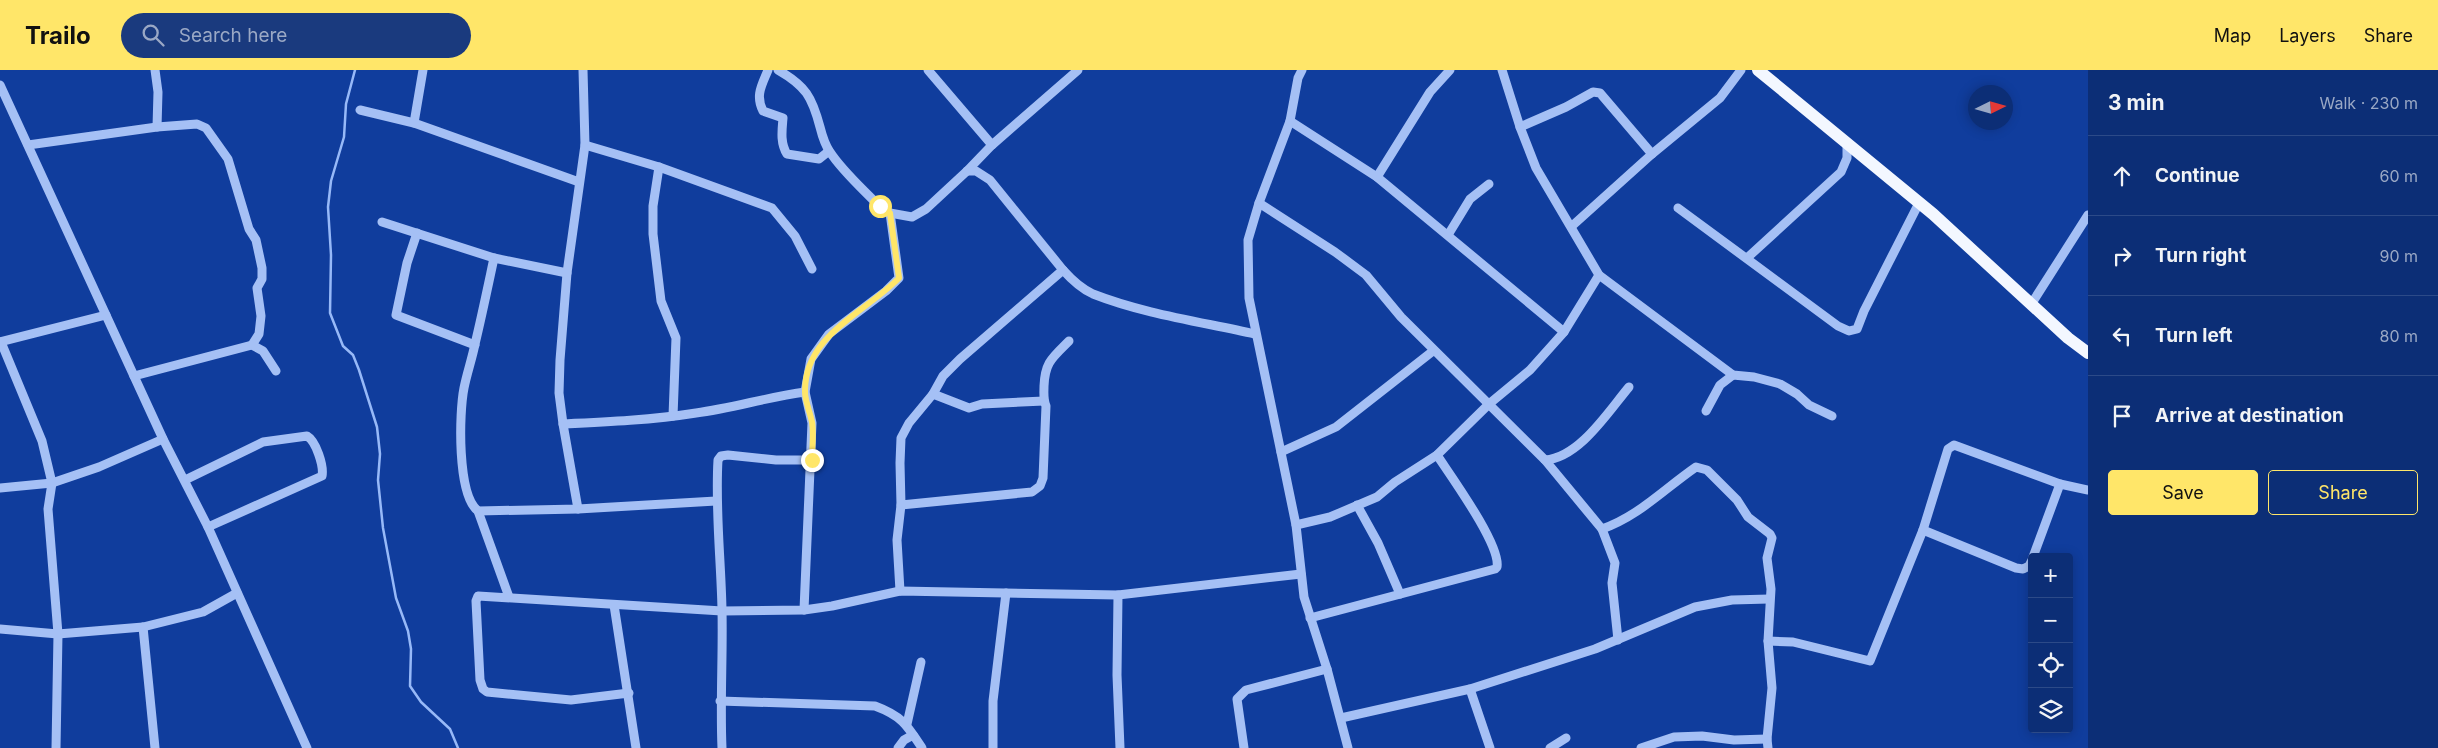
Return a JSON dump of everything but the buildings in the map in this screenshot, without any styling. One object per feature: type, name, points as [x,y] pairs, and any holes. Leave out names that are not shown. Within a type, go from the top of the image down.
[{"type":"main road","points":[[1758,70],[1919,203],[2068,338],[2088,352]]},
{"type":"street","points":[[155,70],[158,92],[157,127]]},
{"type":"street","points":[[414,124],[422,70]]},
{"type":"street","points":[[578,509],[559,393],[567,273],[585,145],[583,70]]},
{"type":"street","points":[[768,70],[759,90],[758,101],[763,111],[783,118],[783,148],[787,154],[819,159],[829,151]]},
{"type":"street","points":[[778,70],[795,80],[807,91],[814,105],[829,151],[880,206],[890,213],[912,217],[926,209],[967,172],[992,145],[1078,70]]},
{"type":"street","points":[[928,70],[992,145]]},
{"type":"street","points":[[1302,70],[1298,78],[1290,122],[1259,203],[1248,240],[1248,298],[1296,525],[1301,574],[1310,618],[1327,669],[1348,748]]},
{"type":"street","points":[[1377,177],[1430,92],[1450,70]]},
{"type":"street","points":[[1502,70],[1520,127],[1536,168],[1599,274],[1733,375],[1754,377],[1780,384],[1797,394],[1809,405],[1832,416]]},
{"type":"street","points":[[1572,226],[1652,154],[1720,98],[1740,70]]},
{"type":"street","points":[[0,85],[163,439],[208,527],[307,748]]},
{"type":"street","points":[[1520,127],[1566,107],[1593,92],[1600,93],[1652,154]]},
{"type":"street","points":[[360,110],[414,124],[580,182]]},
{"type":"street","points":[[1290,122],[1377,177],[1564,332]]},
{"type":"street","points":[[28,145],[157,127],[197,124],[206,128],[214,136],[228,158],[249,229],[256,240],[262,268],[262,279],[257,288],[261,316],[259,334],[252,345],[134,376]]},
{"type":"street","points":[[585,145],[660,167],[772,208],[794,236],[812,268]]},
{"type":"street","points":[[1747,258],[1841,172],[1847,158],[1847,145]]},
{"type":"street","points":[[660,167],[653,206],[653,234],[661,301],[676,338],[673,416]]},
{"type":"street","points":[[967,172],[976,171],[990,180],[1062,270],[1071,279],[1092,293],[1162,313],[1255,334]]},
{"type":"street","points":[[1448,235],[1470,199],[1489,184]]},
{"type":"street","points":[[1259,203],[1366,274],[1401,317],[1433,351],[1545,460],[1602,529],[1615,563],[1612,583],[1618,640]]},
{"type":"street","points":[[1678,208],[1838,326],[1849,331],[1857,329],[1864,311],[1919,203]]},
{"type":"street","points":[[804,610],[812,460],[812,424],[805,392],[811,358],[829,334],[886,291],[899,278],[890,213]]},
{"type":"street","points":[[2032,304],[2088,215]]},
{"type":"street","points":[[382,222],[494,258],[567,273]]},
{"type":"street","points":[[417,233],[407,263],[396,315],[475,345]]},
{"type":"street","points":[[494,258],[464,390],[461,435],[464,474],[472,506],[478,510],[578,509],[716,501]]},
{"type":"street","points":[[900,591],[897,540],[901,505],[901,438],[909,423],[933,394],[943,376],[1062,270]]},
{"type":"street","points":[[1296,525],[1330,517],[1377,497],[1395,482],[1437,455],[1489,404],[1530,370],[1564,332],[1599,274]]},
{"type":"street","points":[[56,748],[58,634],[48,509],[52,483],[42,441],[0,342],[106,315]]},
{"type":"street","points":[[901,505],[1032,492],[1040,486],[1043,478],[1046,406],[1044,401],[1045,370],[1048,362],[1069,341]]},
{"type":"street","points":[[252,345],[262,351],[276,371]]},
{"type":"street","points":[[1281,452],[1336,427],[1433,351]]},
{"type":"street","points":[[1706,411],[1720,385],[1733,375]]},
{"type":"street","points":[[1545,460],[1563,456],[1591,433],[1630,387]]},
{"type":"street","points":[[563,424],[698,413],[766,397],[805,392]]},
{"type":"street","points":[[933,394],[969,408],[982,404],[1044,401]]},
{"type":"street","points":[[185,480],[263,442],[307,436],[313,440],[323,469],[322,476],[208,527]]},
{"type":"street","points":[[0,488],[52,483],[99,467],[163,439]]},
{"type":"street","points":[[1768,641],[1792,642],[1870,660],[1923,530],[1948,449],[1954,445],[2060,484],[2088,490]]},
{"type":"street","points":[[1310,618],[1497,567],[1496,557],[1477,515],[1437,455]]},
{"type":"street","points":[[722,748],[720,701],[722,611],[716,501],[718,460],[721,456],[812,460]]},
{"type":"street","points":[[1602,529],[1632,516],[1696,467],[1708,470],[1736,500],[1748,517],[1771,536],[1767,558],[1769,599],[1768,641],[1772,688],[1768,743],[1702,736],[1674,738],[1641,748]]},
{"type":"street","points":[[2034,553],[2060,484]]},
{"type":"street","points":[[1358,506],[1378,543],[1400,594]]},
{"type":"street","points":[[478,510],[509,597]]},
{"type":"street","points":[[1923,530],[2016,568],[2023,569],[2028,566]]},
{"type":"street","points":[[629,693],[571,700],[487,692],[483,689],[480,680],[476,601],[478,596],[722,611],[804,610],[832,606],[900,591],[1118,595],[1301,574]]},
{"type":"street","points":[[0,628],[58,634],[143,627],[203,612],[237,593]]},
{"type":"street","points":[[993,748],[993,701],[1006,593]]},
{"type":"street","points":[[1118,595],[1117,675],[1120,748]]},
{"type":"street","points":[[1341,718],[1470,689],[1618,640],[1695,607],[1732,600],[1769,599]]},
{"type":"street","points":[[614,605],[636,748]]},
{"type":"street","points":[[143,627],[155,748]]},
{"type":"street","points":[[907,724],[921,662]]},
{"type":"street","points":[[1243,748],[1237,699],[1241,694],[1246,690],[1327,669]]},
{"type":"street","points":[[1470,689],[1490,748]]},
{"type":"street","points":[[720,701],[875,706],[889,712],[907,724],[922,748]]},
{"type":"street","points":[[898,748],[904,740],[913,734]]},
{"type":"street","points":[[1550,748],[1566,738]]},
{"type":"waterway","points":[[355,70],[346,104],[344,137],[331,181],[328,207],[331,255],[330,313],[343,346],[353,355],[377,427],[380,454],[378,480],[383,528],[396,598],[408,631],[411,649],[410,686],[421,702],[450,729],[458,748]]},
{"type":"route","points":[[812,460],[812,424],[805,392],[811,358],[829,334],[886,291],[899,278],[890,213],[880,206]]}]
